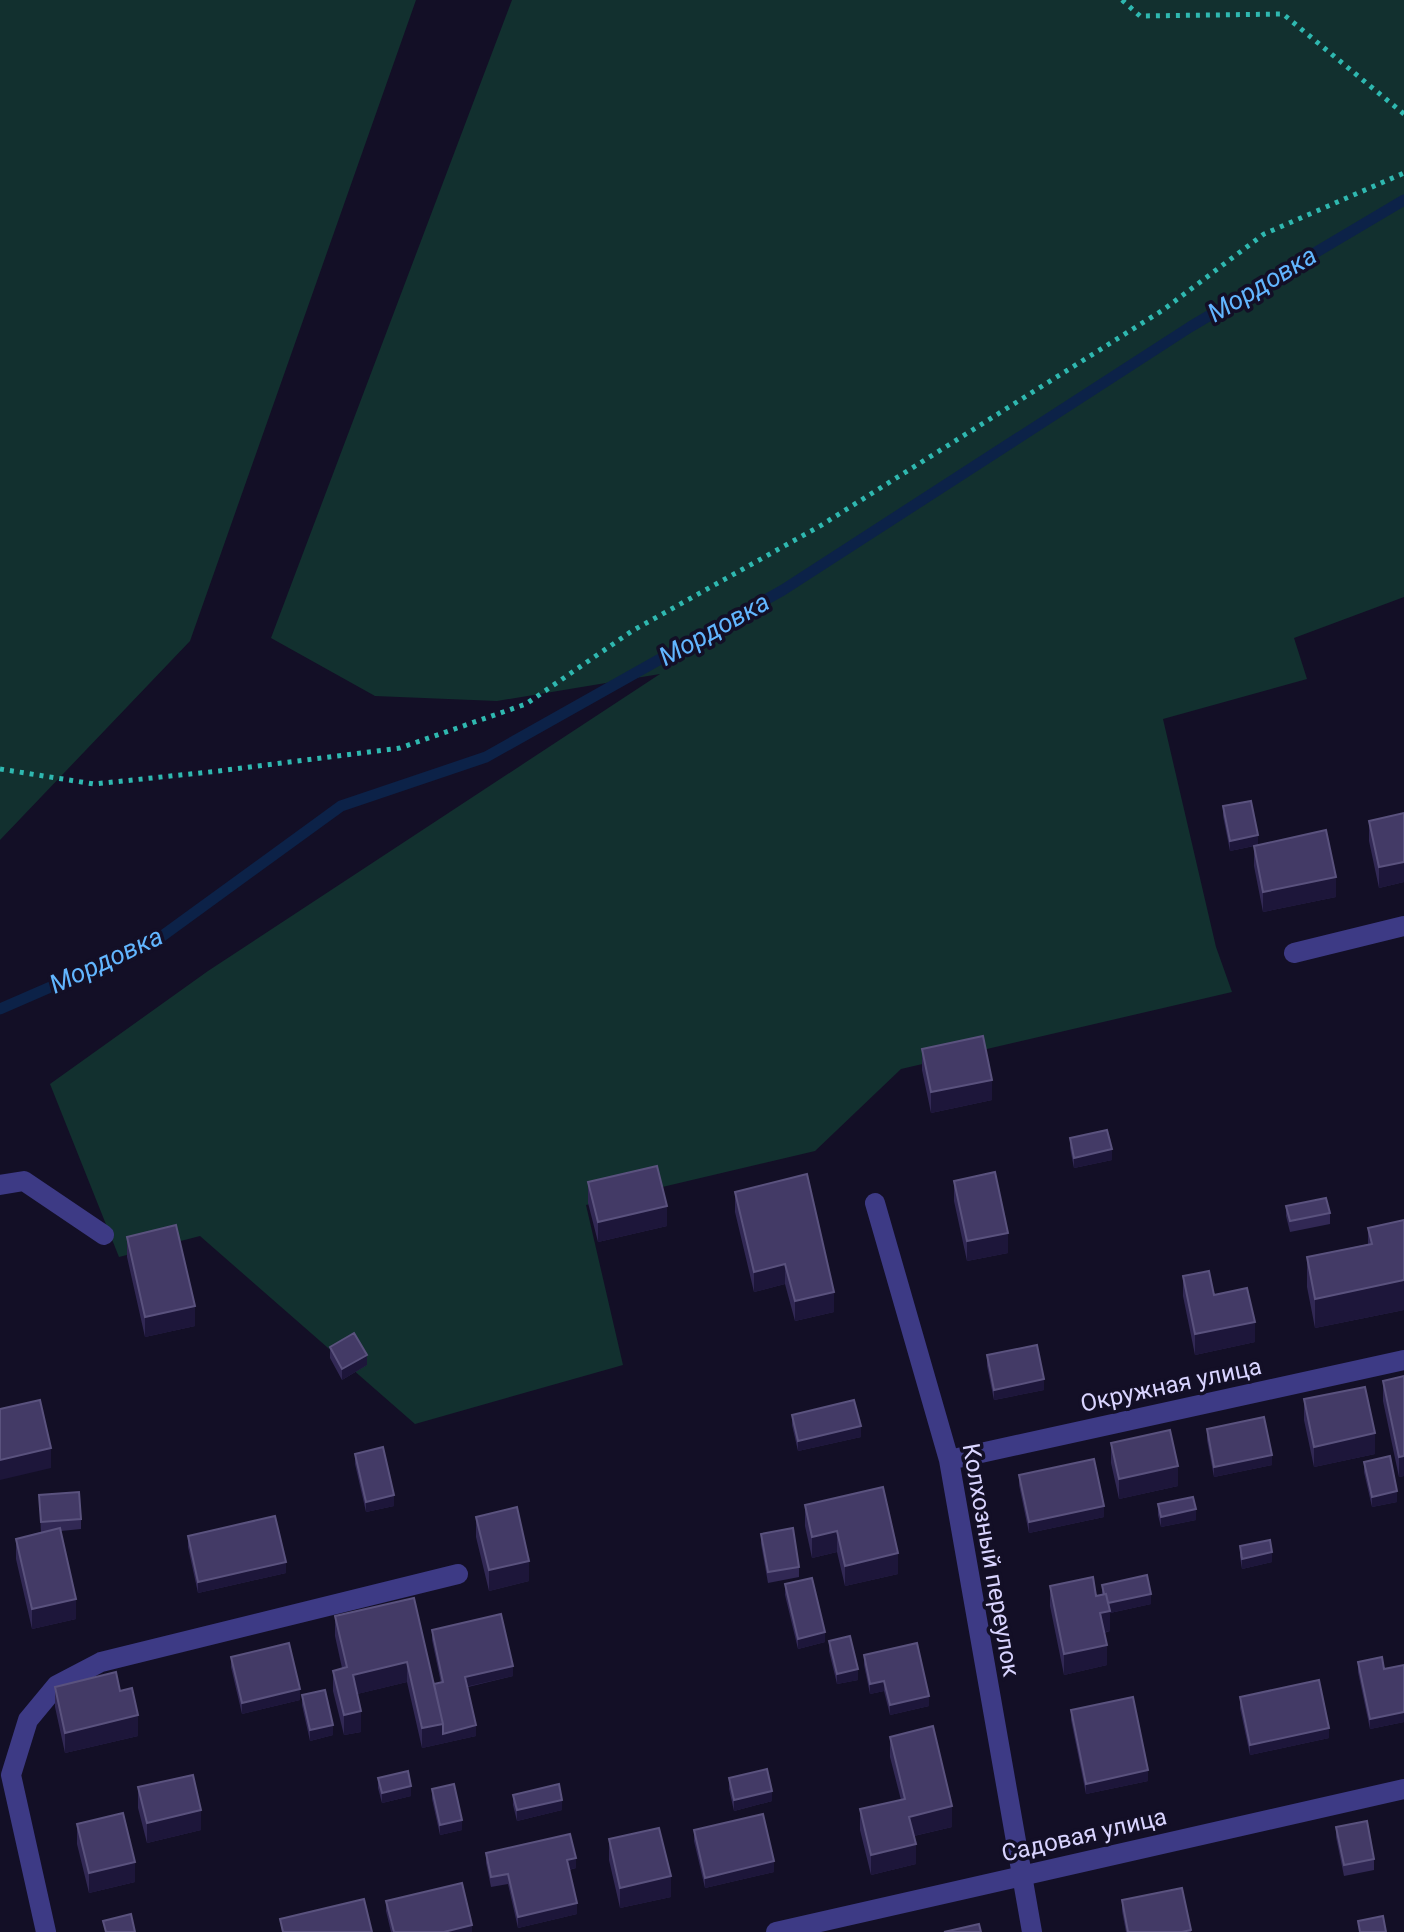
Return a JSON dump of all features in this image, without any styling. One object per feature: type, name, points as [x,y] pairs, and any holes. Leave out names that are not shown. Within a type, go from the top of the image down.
[{"type":"street","points":[[1294,953],[1404,926]]},
{"type":"street","points":[[0,1185],[24,1181],[104,1235]]},
{"type":"street","name":"Колхозный переулок","points":[[875,1203],[949,1460],[1019,1876],[1032,1932]]},
{"type":"street","name":"Окружная улица","points":[[949,1460],[1404,1360]]},
{"type":"street","points":[[46,1932],[5,1768],[28,1720],[57,1685],[101,1662],[458,1574]]},
{"type":"street","name":"Садовая улица","points":[[776,1932],[1404,1789]]},
{"type":"path","points":[[1122,0],[1140,16],[1283,14],[1404,114]]},
{"type":"path","points":[[0,769],[94,784],[219,771],[400,748],[526,704],[632,631],[820,526],[1150,318],[1264,234],[1404,173]]},
{"type":"green space","points":[[0,0],[416,0],[190,641],[0,840]]},
{"type":"green space","points":[[512,0],[1404,0],[1404,597],[1294,638],[1307,679],[1163,719],[1216,947],[1232,992],[901,1069],[815,1151],[586,1205],[623,1365],[415,1424],[200,1236],[119,1257],[50,1084],[208,971],[660,674],[497,701],[375,696],[271,638]]},
{"type":"building","points":[[1251,801],[1258,835],[1230,841],[1223,806]]},
{"type":"building","points":[[1404,813],[1404,862],[1379,867],[1369,821]]},
{"type":"building","points":[[1326,830],[1336,877],[1263,892],[1254,846]]},
{"type":"building","points":[[983,1036],[992,1080],[931,1092],[922,1049]]},
{"type":"building","points":[[1107,1130],[1112,1149],[1074,1158],[1070,1138]]},
{"type":"building","points":[[657,1166],[667,1206],[598,1222],[588,1182]]},
{"type":"building","points":[[995,1172],[1008,1233],[967,1241],[954,1181]]},
{"type":"building","points":[[807,1174],[834,1292],[795,1301],[785,1264],[754,1272],[735,1192]]},
{"type":"building","points":[[1326,1198],[1330,1213],[1290,1221],[1286,1206]]},
{"type":"building","points":[[1404,1220],[1404,1280],[1315,1299],[1307,1257],[1372,1244],[1368,1228]]},
{"type":"building","points":[[176,1225],[195,1306],[145,1317],[127,1237]]},
{"type":"building","points":[[1209,1271],[1214,1295],[1247,1288],[1255,1322],[1195,1334],[1183,1276]]},
{"type":"building","points":[[354,1333],[367,1355],[342,1369],[330,1347]]},
{"type":"building","points":[[1037,1345],[1044,1379],[994,1390],[987,1355]]},
{"type":"building","points":[[1404,1376],[1404,1456],[1399,1457],[1383,1381]]},
{"type":"building","points":[[1365,1387],[1375,1433],[1314,1447],[1304,1399]]},
{"type":"building","points":[[40,1400],[51,1448],[0,1460],[0,1409]]},
{"type":"building","points":[[854,1400],[861,1426],[798,1441],[792,1415]]},
{"type":"building","points":[[1264,1417],[1272,1455],[1214,1467],[1207,1429]]},
{"type":"building","points":[[1170,1430],[1178,1466],[1119,1479],[1111,1443]]},
{"type":"building","points":[[383,1447],[394,1495],[366,1502],[355,1454]]},
{"type":"building","points":[[1390,1456],[1397,1491],[1372,1497],[1364,1462]]},
{"type":"building","points":[[1094,1459],[1104,1506],[1029,1522],[1019,1475]]},
{"type":"building","points":[[883,1487],[898,1553],[845,1566],[837,1531],[812,1537],[805,1505]]},
{"type":"building","points":[[79,1492],[81,1519],[41,1522],[39,1495]]},
{"type":"building","points":[[1193,1497],[1196,1509],[1161,1517],[1158,1504]]},
{"type":"building","points":[[517,1507],[529,1561],[489,1570],[476,1517]]},
{"type":"building","points":[[275,1516],[286,1562],[198,1582],[188,1536]]},
{"type":"building","points":[[60,1528],[76,1599],[32,1609],[16,1539]]},
{"type":"building","points":[[793,1528],[799,1567],[768,1572],[761,1534]]},
{"type":"building","points":[[1270,1540],[1272,1552],[1242,1559],[1240,1546]]},
{"type":"building","points":[[1147,1575],[1151,1594],[1108,1603],[1102,1585]]},
{"type":"building","points":[[1093,1577],[1096,1596],[1106,1594],[1110,1611],[1100,1613],[1107,1645],[1064,1654],[1050,1586]]},
{"type":"building","points":[[812,1578],[825,1632],[798,1639],[785,1584]]},
{"type":"building","points":[[414,1598],[443,1724],[422,1728],[407,1662],[353,1675],[361,1711],[344,1715],[333,1671],[347,1667],[335,1616]]},
{"type":"building","points":[[501,1614],[513,1666],[465,1677],[476,1725],[443,1734],[434,1684],[443,1682],[432,1630]]},
{"type":"building","points":[[850,1636],[858,1669],[837,1674],[829,1641]]},
{"type":"building","points":[[289,1643],[300,1689],[242,1703],[231,1657]]},
{"type":"building","points":[[917,1643],[929,1696],[890,1705],[884,1681],[870,1684],[864,1655]]},
{"type":"building","points":[[1382,1657],[1384,1669],[1404,1665],[1404,1712],[1370,1719],[1358,1662]]},
{"type":"building","points":[[116,1672],[120,1691],[132,1688],[138,1715],[65,1733],[55,1687]]},
{"type":"building","points":[[1319,1680],[1329,1728],[1250,1745],[1240,1697]]},
{"type":"building","points":[[325,1690],[333,1725],[310,1730],[302,1695]]},
{"type":"building","points":[[1133,1697],[1148,1770],[1086,1784],[1071,1710]]},
{"type":"building","points":[[933,1726],[952,1806],[909,1817],[916,1844],[871,1855],[860,1809],[905,1799],[890,1737]]},
{"type":"building","points":[[767,1769],[772,1791],[734,1800],[729,1778]]},
{"type":"building","points":[[408,1771],[411,1786],[382,1793],[378,1778]]},
{"type":"building","points":[[193,1775],[201,1810],[147,1823],[138,1787]]},
{"type":"building","points":[[454,1784],[462,1820],[440,1825],[432,1789]]},
{"type":"building","points":[[559,1784],[562,1800],[517,1810],[513,1795]]},
{"type":"building","points":[[123,1813],[135,1862],[89,1873],[77,1824]]},
{"type":"building","points":[[763,1814],[774,1861],[705,1878],[694,1830]]},
{"type":"building","points":[[1367,1821],[1374,1859],[1344,1865],[1336,1827]]},
{"type":"building","points":[[659,1828],[671,1876],[620,1888],[609,1839]]},
{"type":"building","points":[[570,1834],[576,1858],[567,1860],[577,1903],[518,1917],[508,1874],[491,1877],[486,1853]]},
{"type":"building","points":[[462,1883],[472,1925],[444,1932],[394,1932],[386,1901]]},
{"type":"building","points":[[1182,1888],[1191,1930],[1128,1932],[1122,1900]]},
{"type":"building","points":[[364,1899],[372,1932],[283,1932],[280,1919]]},
{"type":"building","points":[[131,1914],[135,1932],[106,1932],[103,1921]]},
{"type":"building","points":[[1383,1916],[1386,1932],[1360,1932],[1358,1921]]},
{"type":"building","points":[[979,1924],[981,1932],[944,1932]]},
{"type":"waterway","name":"Мордовка","points":[[0,1009],[154,942],[341,806],[486,757],[783,590],[1190,327],[1404,200]]}]
